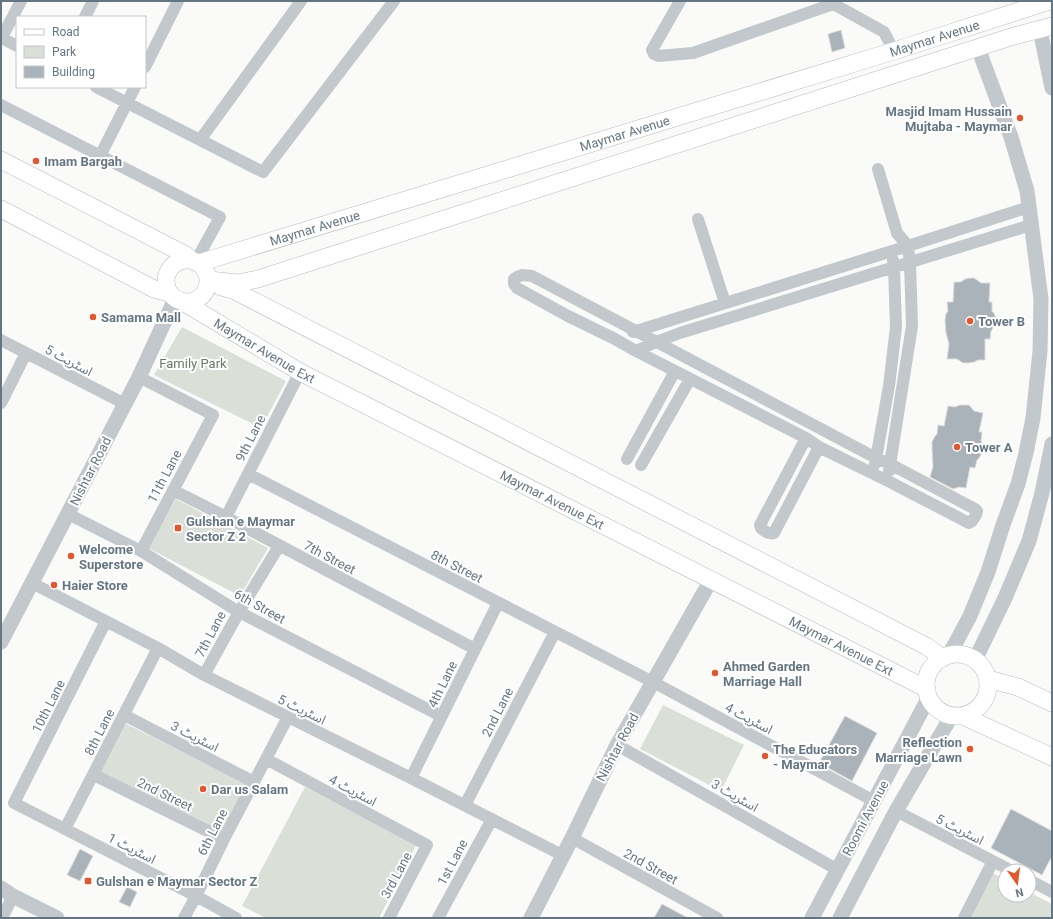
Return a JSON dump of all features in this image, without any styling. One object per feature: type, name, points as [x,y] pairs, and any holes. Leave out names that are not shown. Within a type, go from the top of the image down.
[{"type":"main road","name":"Maymar Avenue","points":[[195,261],[894,51],[1050,1]]},
{"type":"main road","points":[[1007,14],[1014,36]]},
{"type":"main road","name":"Maymar Avenue","points":[[209,283],[238,283],[258,280],[1014,36],[1046,28]]},
{"type":"main road","points":[[1,160],[186,255],[195,261],[205,268],[209,283],[206,293],[200,299],[192,302],[176,298],[166,286],[166,277],[169,269],[175,263],[182,260],[195,261]]},
{"type":"main road","name":"Maymar Avenue Ext","points":[[1,209],[154,289],[176,298],[300,372],[711,580],[928,693]]},
{"type":"main road","points":[[209,283],[234,290],[946,657]]},
{"type":"main road","points":[[958,716],[974,711],[983,702],[988,691],[988,679],[983,668],[975,660],[963,655],[946,657],[934,666],[928,676],[928,693],[934,706],[943,713],[958,716],[1052,757]]},
{"type":"main road","points":[[988,679],[1018,687],[1052,703]]},
{"type":"street","points":[[16,46],[1,39],[21,1]]},
{"type":"street","points":[[86,16],[93,1]]},
{"type":"street","points":[[146,65],[178,1]]},
{"type":"street","points":[[200,140],[301,1]]},
{"type":"street","points":[[98,88],[263,172],[394,1]]},
{"type":"street","points":[[680,1],[652,50],[654,54],[658,56],[693,53],[832,2],[884,32],[894,51]]},
{"type":"street","points":[[1046,28],[1052,88]]},
{"type":"street","points":[[946,657],[970,616],[988,572],[1018,484],[1031,425],[1040,351],[1041,298],[1026,190],[1011,137],[978,48]]},
{"type":"street","points":[[100,156],[134,88]]},
{"type":"street","points":[[1,105],[220,217],[195,261]]},
{"type":"street","points":[[878,170],[897,233],[908,246],[910,262],[912,326],[888,481]]},
{"type":"street","points":[[615,339],[636,331],[1029,207]]},
{"type":"street","points":[[698,220],[725,303]]},
{"type":"street","points":[[636,351],[656,342],[688,331],[1031,225]]},
{"type":"street","points":[[872,474],[889,386],[896,327],[892,251],[897,233]]},
{"type":"street","points":[[522,275],[532,276],[876,458],[975,509],[977,511],[976,515],[972,521],[969,522],[819,448],[806,438],[568,316],[517,288],[514,284],[514,280],[522,275]]},
{"type":"street","name":"Nishtar Road","points":[[1,642],[139,377],[176,298]]},
{"type":"street","name":"اسٹریٹ 5","points":[[1,340],[124,404]]},
{"type":"street","points":[[1,403],[26,353]]},
{"type":"street","points":[[627,460],[675,371]]},
{"type":"street","name":"9th Lane","points":[[226,517],[300,372]]},
{"type":"street","name":"11th Lane","points":[[139,377],[213,415],[141,551]]},
{"type":"street","points":[[641,465],[690,379]]},
{"type":"street","points":[[806,438],[760,525],[763,530],[770,534],[774,533],[819,448]]},
{"type":"street","points":[[975,660],[1005,598],[1029,541],[1042,493],[1052,444]]},
{"type":"street","name":"8th Street","points":[[248,474],[653,682]]},
{"type":"street","name":"7th Street","points":[[172,490],[475,649]]},
{"type":"street","name":"6th Street","points":[[68,514],[141,551],[239,612],[441,716]]},
{"type":"street","name":"7th Lane","points":[[204,675],[239,612],[280,546]]},
{"type":"street","name":"Nishtar Road","points":[[531,918],[617,745],[711,580]]},
{"type":"street","name":"اسٹریٹ 5","points":[[32,583],[158,648],[204,675],[562,855]]},
{"type":"street","name":"4th Lane","points":[[411,778],[498,603]]},
{"type":"street","name":"10th Lane","points":[[14,803],[106,621]]},
{"type":"street","name":"2nd Lane","points":[[465,805],[555,632]]},
{"type":"street","name":"8th Lane","points":[[65,829],[158,648]]},
{"type":"street","name":"اسٹریٹ 4","points":[[653,682],[874,801]]},
{"type":"street","name":"Roomi Avenue","points":[[812,918],[874,801],[928,693]]},
{"type":"street","name":"اسٹریٹ 3","points":[[124,716],[254,782]]},
{"type":"street","name":"Roomi Avenue","points":[[840,918],[896,811],[948,722],[958,716]]},
{"type":"street","name":"6th Lane","points":[[184,918],[288,718]]},
{"type":"street","name":"اسٹریٹ 3","points":[[617,745],[838,870]]},
{"type":"street","name":"اسٹریٹ 4","points":[[266,759],[427,845]]},
{"type":"street","name":"2nd Street","points":[[94,775],[224,839]]},
{"type":"street","name":"اسٹریٹ 1","points":[[14,803],[236,918]]},
{"type":"street","name":"اسٹریٹ 5","points":[[896,811],[997,863]]},
{"type":"street","name":"1st Lane","points":[[438,918],[492,819]]},
{"type":"street","name":"2nd Street","points":[[572,838],[717,918]]},
{"type":"street","name":"3rd Lane","points":[[389,918],[427,845]]},
{"type":"street","points":[[964,918],[993,861]]},
{"type":"street","points":[[1037,884],[1052,892]]},
{"type":"street","points":[[2,918],[7,892],[57,918]]},
{"type":"green space","name":"Family Park","points":[[182,327],[286,381],[261,428],[154,375]]},
{"type":"green space","points":[[176,499],[268,548],[240,596],[148,548]]},
{"type":"green space","points":[[663,705],[744,745],[721,791],[640,749]]},
{"type":"green space","points":[[126,724],[248,784],[221,834],[101,772]]},
{"type":"green space","points":[[305,787],[416,845],[379,918],[266,918],[242,906]]},
{"type":"green space","points":[[990,872],[997,875],[997,903],[1037,903],[1037,896],[1052,904],[1052,918],[967,918]]},
{"type":"building","points":[[841,30],[845,48],[832,52],[828,34]]},
{"type":"building","name":"Tower B","points":[[974,278],[981,283],[990,283],[989,302],[992,302],[992,311],[995,315],[995,323],[991,331],[990,339],[985,339],[985,360],[963,363],[957,359],[947,359],[949,344],[945,320],[948,311],[947,302],[953,302],[954,282],[961,282],[965,279]]},
{"type":"building","name":"Tower A","points":[[960,405],[969,405],[974,411],[983,413],[979,432],[982,432],[981,441],[983,449],[977,460],[975,468],[970,467],[966,488],[959,487],[953,489],[930,477],[933,467],[932,442],[937,434],[938,425],[944,426],[948,406],[955,407]]},
{"type":"building","points":[[845,716],[877,733],[852,781],[819,763]]},
{"type":"building","points":[[1011,809],[1052,831],[1052,856],[1042,875],[1037,872],[1037,863],[1019,863],[991,848]]},
{"type":"building","points":[[80,849],[93,856],[80,881],[67,875]]},
{"type":"building","points":[[127,887],[137,892],[130,907],[119,902]]},
{"type":"building","points":[[662,904],[688,918],[654,918]]},
{"type":"place","name":"Masjid Imam Hussain Mujtaba - Maymar","points":[[1020,118]]},
{"type":"place","name":"Imam Bargah","points":[[36,161]]},
{"type":"place","name":"Samama Mall","points":[[93,317]]},
{"type":"place","name":"Tower B","points":[[970,321]]},
{"type":"place","name":"Tower A","points":[[957,447]]},
{"type":"place","name":"Gulshan e Maymar Sector Z 2","points":[[178,528]]},
{"type":"place","name":"Welcome Superstore","points":[[71,556]]},
{"type":"place","name":"Haier Store","points":[[54,585]]},
{"type":"place","name":"Ahmed Garden Marriage Hall","points":[[715,673]]},
{"type":"place","name":"Reflection Marriage Lawn","points":[[970,749]]},
{"type":"place","name":"The Educators - Maymar","points":[[765,756]]},
{"type":"place","name":"Dar us Salam","points":[[203,789]]},
{"type":"place","name":"Gulshan e Maymar Sector Z","points":[[88,881]]}]
